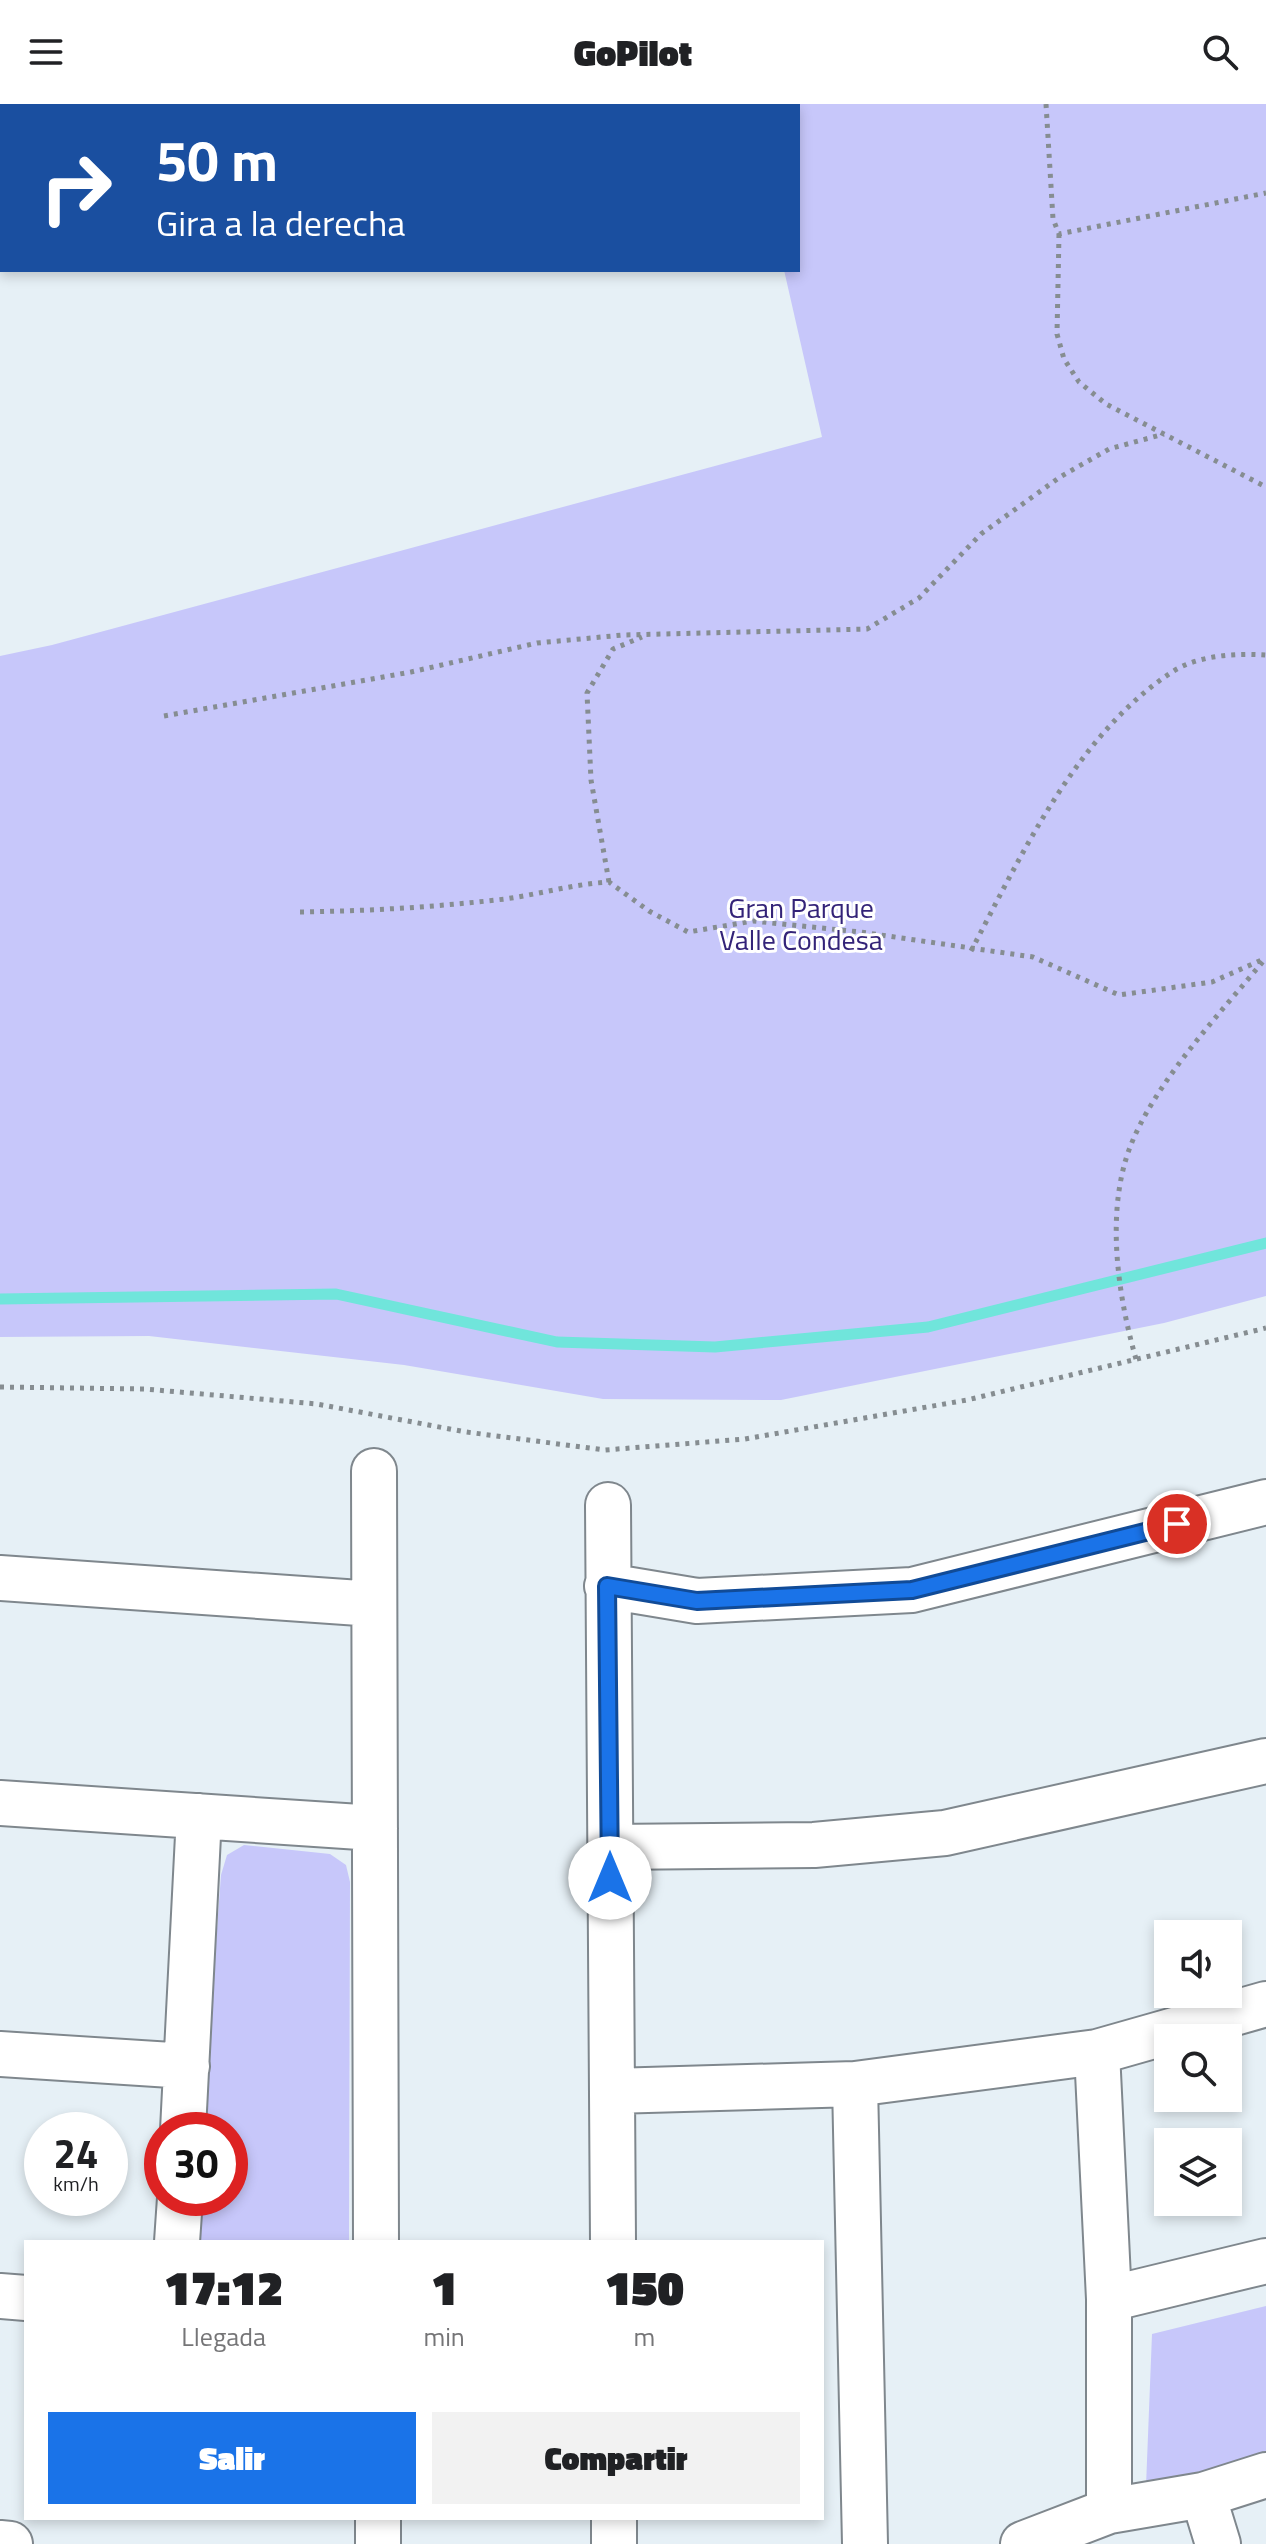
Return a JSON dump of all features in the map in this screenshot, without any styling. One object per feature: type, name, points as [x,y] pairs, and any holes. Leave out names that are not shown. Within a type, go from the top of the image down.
[{"type":"street","points":[[374,1471],[376,2240]]},
{"type":"street","points":[[607,1586],[697,1601],[912,1590],[1266,1502]]},
{"type":"street","points":[[608,1505],[613,2240]]},
{"type":"street","points":[[0,1578],[374,1604]]},
{"type":"street","points":[[610,1847],[814,1845],[945,1833],[1266,1761]]},
{"type":"street","points":[[0,1803],[375,1828]]},
{"type":"street","points":[[184,2112],[199,1816]]},
{"type":"street","points":[[612,2091],[855,2084],[1097,2052],[1266,2004]]},
{"type":"street","points":[[1097,2052],[1109,2299],[1109,2511]]},
{"type":"street","points":[[0,2054],[187,2066]]},
{"type":"street","points":[[855,2084],[865,2544]]},
{"type":"street","points":[[177,2240],[179,2216]]},
{"type":"street","points":[[1109,2299],[1266,2261]]},
{"type":"street","points":[[0,2296],[24,2298]]},
{"type":"street","points":[[1023,2544],[1109,2511],[1203,2495],[1266,2475]]},
{"type":"street","points":[[1203,2495],[1218,2544]]},
{"type":"street","points":[[378,2520],[378,2544]]},
{"type":"street","points":[[614,2520],[614,2544]]},
{"type":"street","points":[[0,2543],[10,2544]]},
{"type":"path","points":[[1046,104],[1053,219],[1059,234],[1057,334],[1064,359],[1079,382],[1106,404],[1266,487]]},
{"type":"path","points":[[1059,234],[1266,193]]},
{"type":"path","points":[[164,716],[411,672],[537,643],[647,635],[867,629],[919,598],[981,534],[1060,477],[1109,449],[1164,434]]},
{"type":"path","points":[[609,882],[591,780],[587,693],[613,649],[647,635]]},
{"type":"path","points":[[971,951],[1026,846],[1068,778],[1124,713],[1174,671],[1232,653],[1266,655]]},
{"type":"path","points":[[300,912],[389,911],[510,898],[569,885],[609,882],[649,911],[688,932],[753,921],[860,932],[971,951],[1033,957],[1119,995],[1212,982],[1266,958]]},
{"type":"path","points":[[1136,1359],[1122,1297],[1117,1220],[1124,1165],[1139,1128],[1170,1076],[1266,958]]},
{"type":"path","points":[[0,1387],[145,1389],[317,1404],[466,1432],[605,1450],[745,1439],[967,1400],[1266,1328]]},
{"type":"green space","name":"Gran Parque Valle Condesa","points":[[800,104],[1266,104],[1266,1296],[1164,1323],[781,1400],[603,1399],[404,1365],[149,1336],[0,1337],[0,656],[52,645],[822,437],[784,272],[800,272]]},
{"type":"green space","points":[[244,1845],[330,1854],[346,1865],[350,1882],[349,2240],[194,2240],[196,2216],[248,2216],[248,2112],[203,2112],[221,1875],[227,1855]]},
{"type":"green space","points":[[1266,2306],[1266,2459],[1146,2486],[1152,2334]]},
{"type":"waterway","points":[[0,1299],[336,1294],[557,1342],[715,1347],[928,1327],[1266,1243]]},
{"type":"route","points":[[610,1878],[607,1586],[697,1601],[912,1590],[1177,1524]]}]
